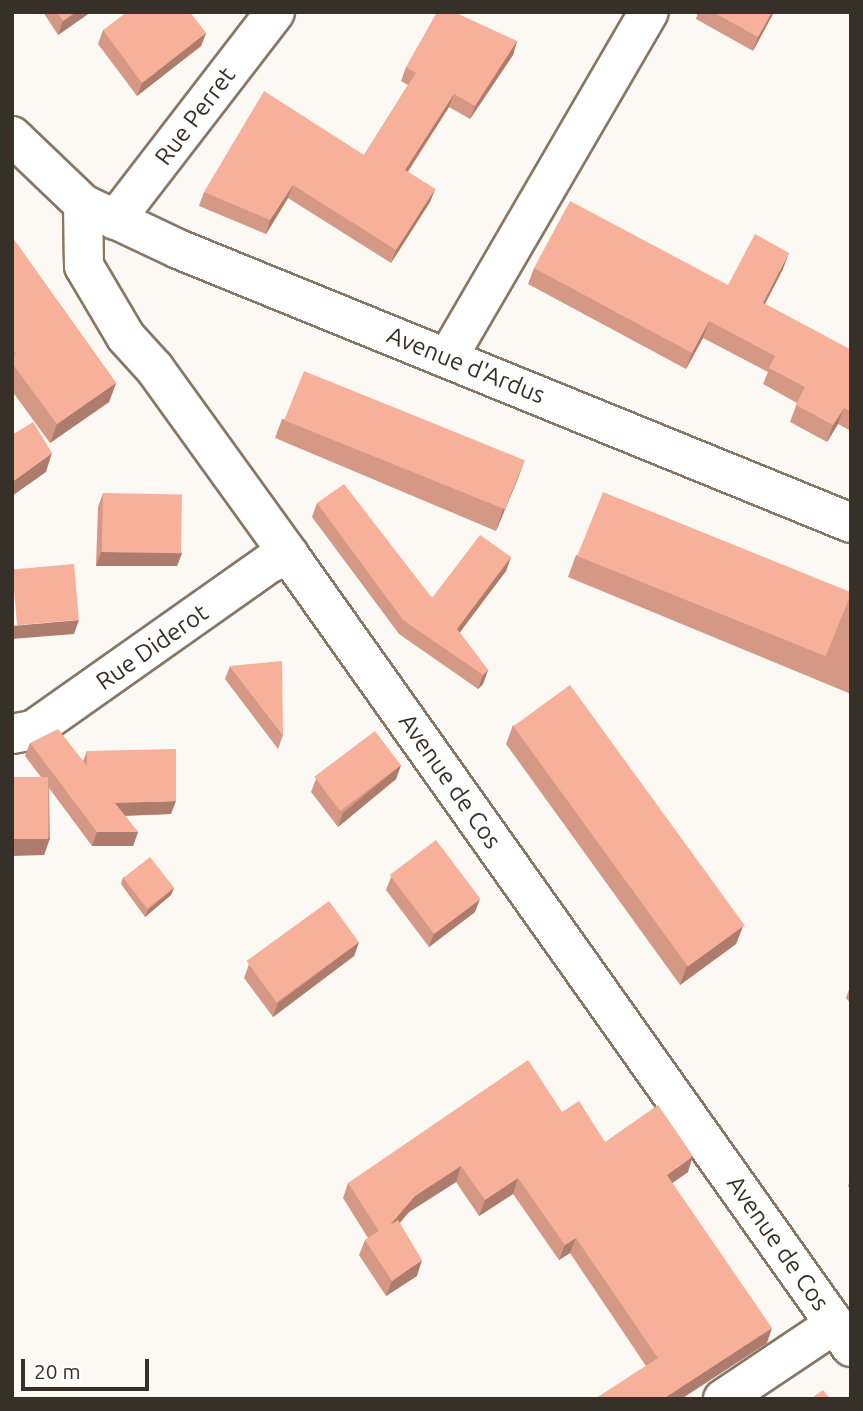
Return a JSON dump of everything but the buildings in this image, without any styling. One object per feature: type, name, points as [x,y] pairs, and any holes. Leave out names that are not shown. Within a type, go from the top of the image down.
[{"type":"street","name":"Rue Perret","points":[[99,212],[275,12]]},
{"type":"street","points":[[449,357],[649,12]]},
{"type":"street","points":[[12,136],[99,212]]},
{"type":"street","name":"Avenue d'Ardus","points":[[99,212],[851,523]]},
{"type":"street","name":"Avenue de Cos","points":[[99,212],[84,266],[126,337],[155,369],[289,555],[843,1336]]},
{"type":"street","name":"Rue Diderot","points":[[12,734],[33,730],[270,563],[289,555]]},
{"type":"street","points":[[723,1399],[843,1336]]}]
